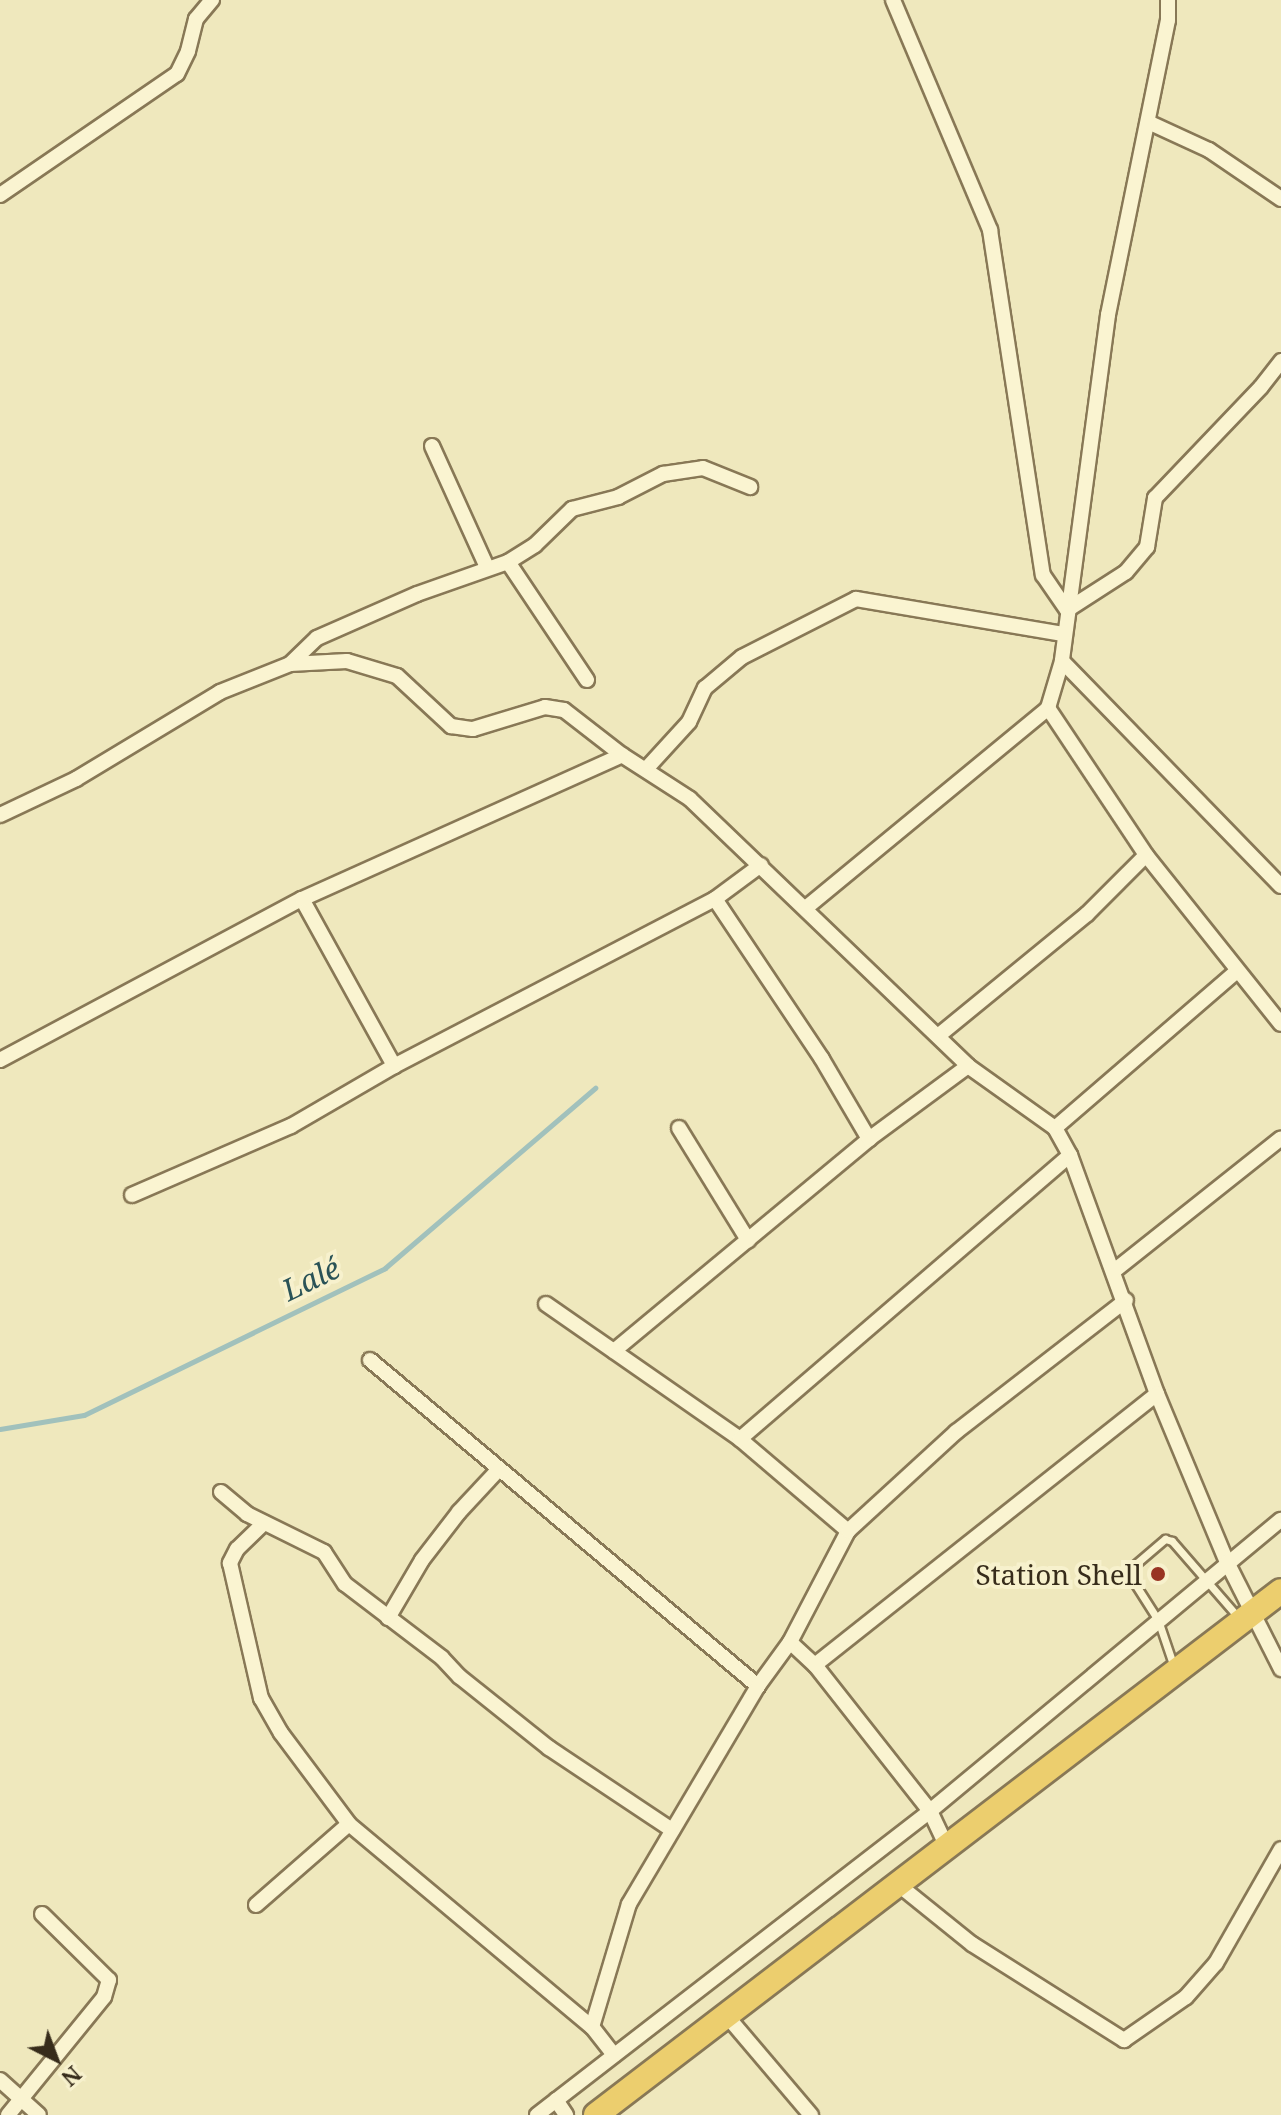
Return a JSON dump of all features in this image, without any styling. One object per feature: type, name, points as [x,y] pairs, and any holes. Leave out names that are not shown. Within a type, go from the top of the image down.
[{"type":"highway","points":[[596,2115],[900,1886],[1281,1591]]},
{"type":"street","points":[[0,195],[177,74],[188,51],[196,19],[212,0]]},
{"type":"street","points":[[893,0],[990,230],[1043,575],[1067,610]]},
{"type":"street","points":[[807,907],[1048,708],[1062,661],[1063,634],[1108,315],[1168,20],[1168,0]]},
{"type":"street","points":[[1148,122],[1209,150],[1281,199]]},
{"type":"street","points":[[1067,610],[1126,572],[1147,547],[1155,498],[1281,361]]},
{"type":"street","points":[[432,446],[487,567]]},
{"type":"street","points":[[290,664],[317,638],[487,567],[508,562],[535,545],[572,509],[618,497],[663,474],[703,468],[750,487]]},
{"type":"street","points":[[508,562],[540,604],[587,680]]},
{"type":"street","points":[[647,768],[689,722],[705,688],[742,657],[811,618],[856,599],[1063,634]]},
{"type":"street","points":[[0,815],[76,779],[220,692],[290,664],[347,661],[397,676],[451,726],[473,729],[545,707],[564,710],[622,755],[647,768],[690,799],[807,907],[968,1066],[1055,1128],[1070,1155],[1126,1300],[1157,1394],[1247,1617],[1281,1669]]},
{"type":"street","points":[[1062,661],[1281,886]]},
{"type":"street","points":[[1048,708],[1146,855],[1281,1024]]},
{"type":"street","points":[[0,1060],[302,899],[622,755]]},
{"type":"street","points":[[938,1036],[1087,914],[1146,855]]},
{"type":"street","points":[[132,1195],[291,1126],[394,1066],[715,899],[761,865]]},
{"type":"street","points":[[302,899],[394,1066]]},
{"type":"street","points":[[715,899],[822,1059],[869,1139]]},
{"type":"street","points":[[1055,1128],[1237,971]]},
{"type":"street","points":[[614,1351],[869,1139],[968,1066]]},
{"type":"street","points":[[679,1128],[748,1240]]},
{"type":"street","points":[[1114,1271],[1281,1138]]},
{"type":"street","points":[[740,1439],[1070,1155]]},
{"type":"street","points":[[592,2027],[629,1904],[758,1686],[790,1642],[848,1531],[956,1432],[1126,1300]]},
{"type":"street","points":[[546,1304],[740,1439],[848,1531]]},
{"type":"street","points":[[370,1360],[758,1686]]},
{"type":"street","points":[[815,1665],[1157,1394]]},
{"type":"street","points":[[388,1618],[422,1560],[459,1512],[499,1469]]},
{"type":"street","points":[[221,1492],[264,1523],[324,1552],[345,1584],[442,1658],[460,1677],[549,1748],[672,1830]]},
{"type":"street","points":[[537,2115],[930,1811],[1281,1520]]},
{"type":"street","points":[[264,1523],[237,1549],[230,1563],[261,1698],[281,1733],[349,1824],[592,2027],[614,2055]]},
{"type":"street","points":[[790,1642],[815,1665],[930,1811],[948,1849]]},
{"type":"street","points":[[256,1905],[349,1824]]},
{"type":"street","points":[[900,1886],[972,1944],[1124,2040],[1186,1997],[1216,1963],[1281,1849]]},
{"type":"street","points":[[8,2115],[104,1997],[109,1980],[42,1914]]},
{"type":"street","points":[[727,2016],[811,2115]]},
{"type":"street","points":[[0,2080],[39,2115]]},
{"type":"street","points":[[556,2100],[566,2115]]},
{"type":"lane","points":[[1176,1673],[1158,1620],[1130,1576],[1131,1568],[1165,1539],[1172,1541],[1205,1581],[1247,1617]]},
{"type":"waterway","name":"Lalé","points":[[0,1429],[84,1415],[385,1268],[595,1088]]},
{"type":"place","name":"Station Shell","points":[[1158,1574]]}]
